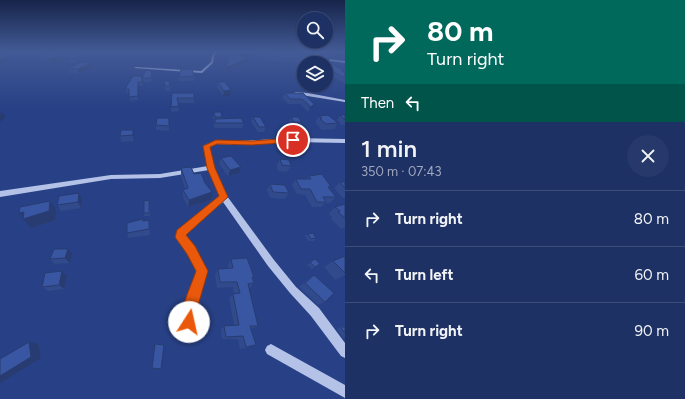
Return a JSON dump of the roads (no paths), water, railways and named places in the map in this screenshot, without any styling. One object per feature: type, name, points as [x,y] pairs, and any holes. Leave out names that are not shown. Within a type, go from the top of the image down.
[{"type":"street","points":[[163,70],[202,72],[204,70]]},
{"type":"street","points":[[296,93],[345,101]]},
{"type":"street","points":[[345,141],[293,140],[238,143],[216,142],[206,146],[211,168],[224,197],[271,263],[293,290],[315,312],[345,352]]},
{"type":"street","points":[[0,194],[111,177],[160,176],[211,168]]},
{"type":"street","points":[[187,336],[190,309],[202,271],[191,250],[180,237],[180,234],[224,197]]},
{"type":"street","points":[[271,350],[345,392]]}]
